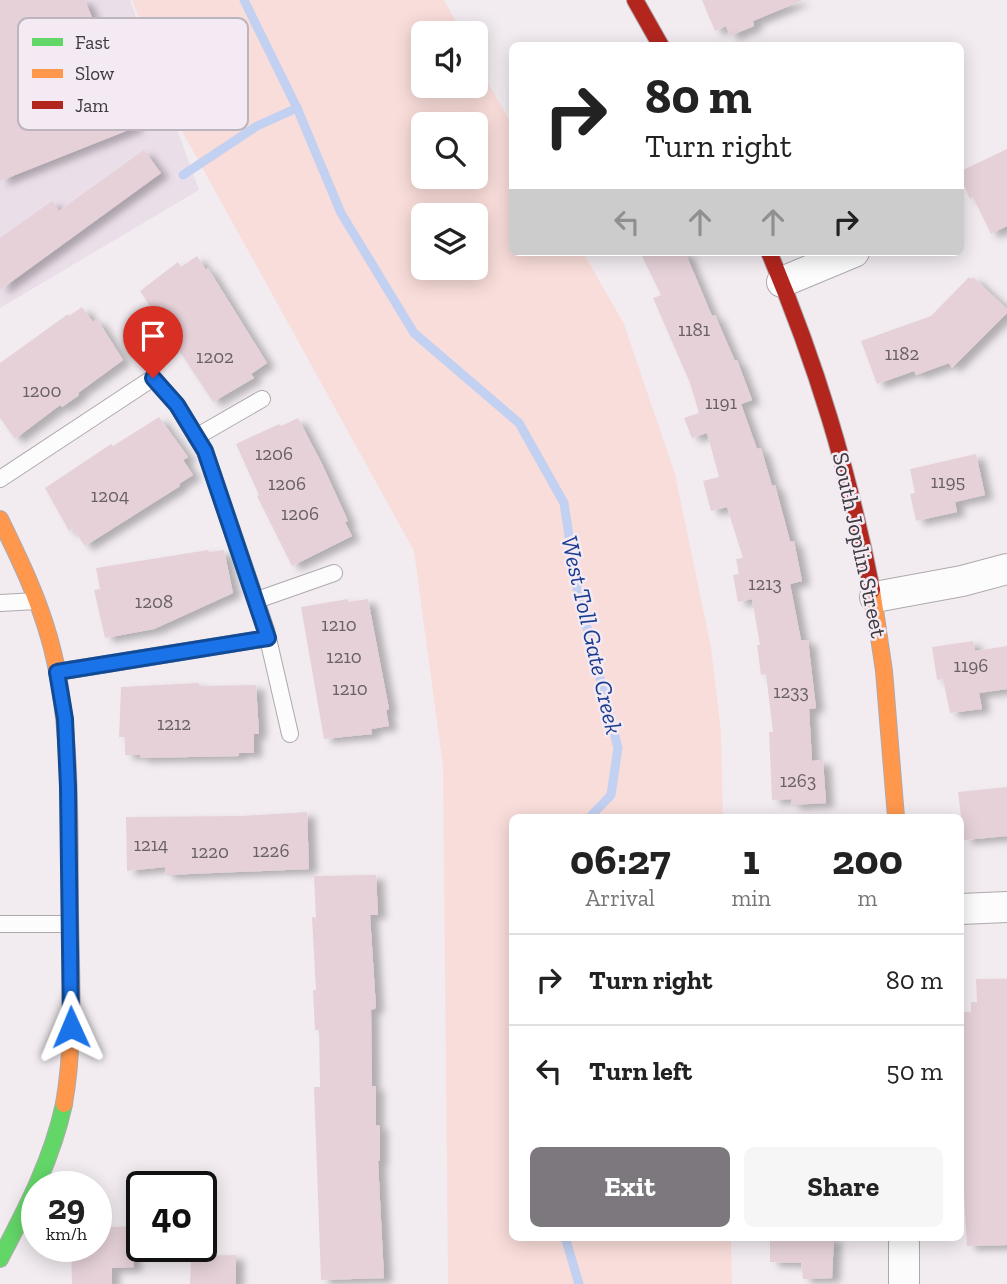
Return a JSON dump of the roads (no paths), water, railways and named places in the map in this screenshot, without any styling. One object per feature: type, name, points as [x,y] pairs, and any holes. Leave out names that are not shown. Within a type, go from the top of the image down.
[{"type":"street","points":[[635,0],[659,42]]},
{"type":"street","name":"South Joplin Street","points":[[771,256],[810,353],[854,500],[875,597],[886,672],[896,814]]},
{"type":"street","points":[[782,282],[844,256]]},
{"type":"street","points":[[0,519],[37,601],[50,639],[65,719],[72,1043],[68,1081],[56,1138],[43,1174],[1,1253]]},
{"type":"street","points":[[875,597],[962,581],[1007,569]]},
{"type":"street","points":[[964,909],[1007,907]]},
{"type":"street","points":[[904,1241],[904,1284]]},
{"type":"lane","points":[[0,479],[153,378],[177,405],[205,451],[257,600],[290,734]]},
{"type":"lane","points":[[196,437],[262,400]]},
{"type":"lane","points":[[257,600],[334,573]]},
{"type":"lane","points":[[0,603],[37,601]]},
{"type":"lane","points":[[57,672],[268,638]]},
{"type":"lane","points":[[0,924],[70,924]]},
{"type":"waterway","name":"West Toll Gate Creek","points":[[244,0],[297,108],[341,213],[414,333],[519,423],[564,503],[577,589],[618,748],[611,795],[593,814]]},
{"type":"waterway","points":[[183,175],[257,126],[297,108]]},
{"type":"waterway","name":"West Toll Gate Creek","points":[[566,1241],[579,1284]]}]
